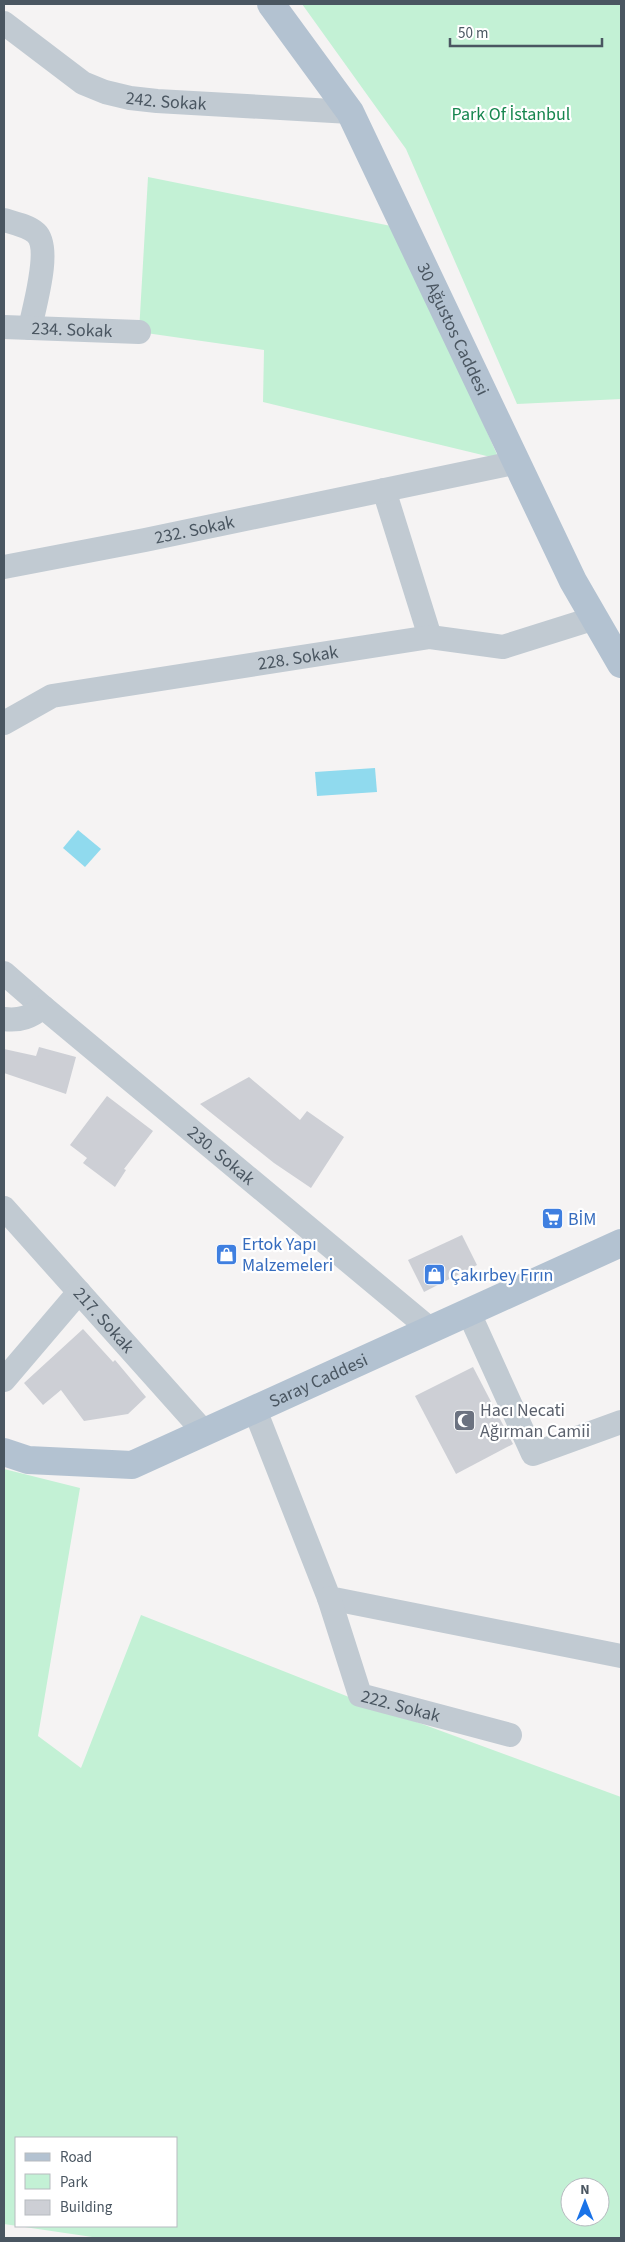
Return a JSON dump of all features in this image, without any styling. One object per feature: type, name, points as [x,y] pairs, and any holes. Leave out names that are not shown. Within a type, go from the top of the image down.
[{"type":"main road","name":"30 Ağustos Caddesi","points":[[271,4],[350,112],[573,581],[621,664]]},
{"type":"main road","name":"Saray Caddesi","points":[[4,1452],[28,1460],[132,1465],[621,1242]]},
{"type":"street","name":"242. Sokak","points":[[4,23],[83,83],[104,92],[130,98],[350,112]]},
{"type":"street","points":[[4,220],[30,229],[42,242],[43,255],[30,328]]},
{"type":"street","name":"234. Sokak","points":[[4,327],[139,332]]},
{"type":"street","name":"232. Sokak","points":[[4,567],[518,462]]},
{"type":"street","points":[[384,490],[430,637]]},
{"type":"street","name":"228. Sokak","points":[[4,723],[52,696],[430,637],[503,647],[595,618]]},
{"type":"street","name":"230. Sokak","points":[[4,973],[43,1008],[431,1330]]},
{"type":"street","points":[[4,1019],[22,1019],[33,1015],[43,1008]]},
{"type":"street","name":"217. Sokak","points":[[4,1208],[205,1432]]},
{"type":"street","points":[[4,1380],[80,1292]]},
{"type":"street","points":[[468,1313],[533,1454],[621,1422]]},
{"type":"street","points":[[255,1410],[329,1598],[621,1656]]},
{"type":"street","name":"222. Sokak","points":[[329,1598],[360,1695],[510,1735]]},
{"type":"green space","name":"Park Of İstanbul","points":[[302,4],[621,4],[621,399],[517,404],[406,149]]},
{"type":"green space","points":[[148,177],[396,227],[499,459],[263,402],[264,350],[139,332]]},
{"type":"green space","points":[[4,1469],[80,1488],[38,1736],[81,1768],[141,1615],[354,1699],[621,1797],[621,2238],[99,2238],[25,2227],[178,2227],[178,2137],[15,2137],[15,2226],[4,2224]]},
{"type":"water","points":[[375,768],[377,792],[317,796],[315,772]]},
{"type":"water","points":[[78,830],[101,849],[85,867],[63,848]]},
{"type":"building","points":[[39,1047],[76,1057],[66,1094],[4,1073],[4,1049],[36,1056]]},
{"type":"building","points":[[249,1077],[300,1120],[307,1111],[344,1137],[311,1188],[274,1163],[200,1104]]},
{"type":"building","points":[[107,1096],[153,1131],[124,1169],[126,1170],[115,1187],[83,1163],[87,1158],[70,1145]]},
{"type":"building","points":[[462,1235],[477,1265],[424,1292],[408,1260]]},
{"type":"building","points":[[83,1329],[113,1362],[115,1360],[146,1397],[128,1414],[84,1421],[61,1390],[43,1405],[24,1383]]},
{"type":"building","name":"Hacı Necati Ağırman Camii","points":[[473,1367],[513,1444],[456,1474],[415,1396]]},
{"type":"place","name":"BİM","points":[[552,1219]]},
{"type":"place","name":"Ertok Yapı Malzemeleri","points":[[226,1254]]},
{"type":"place","name":"Çakırbey Fırın","points":[[434,1275]]},
{"type":"place","name":"Hacı Necati Ağırman Camii","points":[[464,1420]]}]
